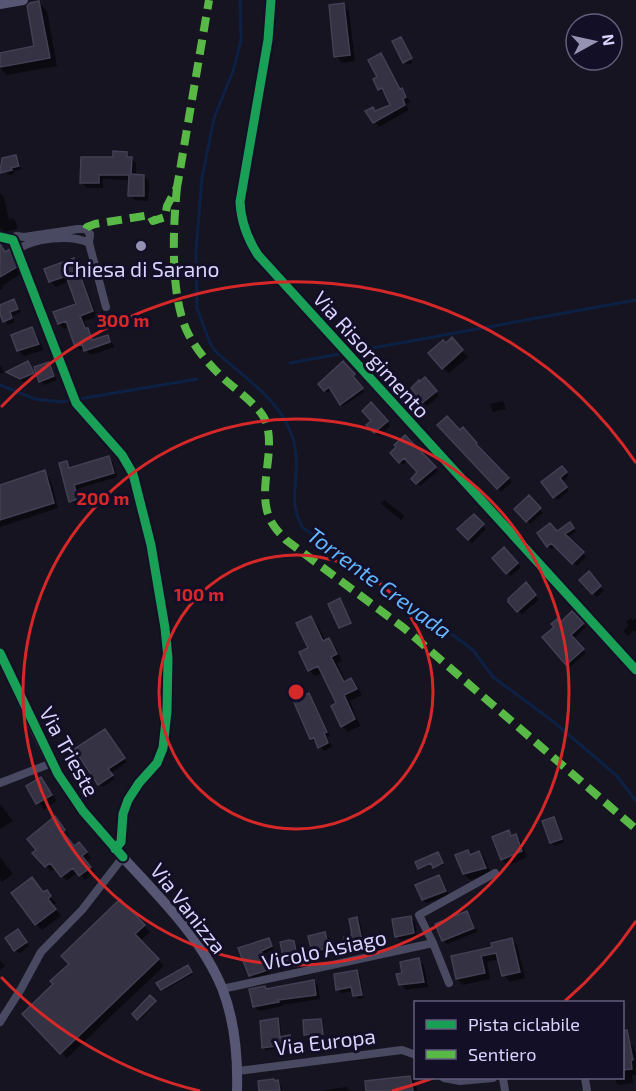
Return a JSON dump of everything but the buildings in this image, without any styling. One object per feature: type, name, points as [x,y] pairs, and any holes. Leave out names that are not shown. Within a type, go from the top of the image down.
[{"type":"street","points":[[3,2],[23,0]]},
{"type":"street","name":"Via Risorgimento","points":[[271,0],[268,40],[240,202],[241,215],[249,241],[258,255],[636,670]]},
{"type":"street","points":[[13,240],[16,236],[86,229],[90,234],[89,243],[106,307]]},
{"type":"street","points":[[0,237],[13,240]]},
{"type":"street","points":[[17,250],[25,243],[71,237],[89,243]]},
{"type":"street","points":[[0,1022],[41,952],[82,910],[119,853],[123,814],[128,800],[139,783],[157,763],[163,748],[167,711],[167,643],[151,545],[133,474],[122,455],[74,400],[13,240]]},
{"type":"street","name":"Via Trieste","points":[[0,653],[52,763],[82,811],[119,853]]},
{"type":"street","points":[[0,783],[52,763]]},
{"type":"street","name":"Via Vanizza","points":[[119,853],[192,938],[222,989],[234,1032],[238,1071],[237,1091]]},
{"type":"street","points":[[449,983],[419,915],[495,873]]},
{"type":"street","name":"Vicolo Asiago","points":[[222,989],[433,943]]},
{"type":"street","name":"Via Europa","points":[[238,1071],[402,1050],[414,1054]]},
{"type":"street","points":[[452,1079],[459,1081],[476,1079]]},
{"type":"waterway","name":"Torrente Crevada","points":[[240,0],[241,40],[233,71],[214,118],[202,178],[196,251],[197,308],[210,343],[215,351],[266,396],[287,423],[296,455],[295,501],[298,519],[303,528],[473,650],[493,677],[550,719],[616,775],[636,801]]},
{"type":"waterway","points":[[290,363],[636,300]]},
{"type":"waterway","points":[[0,385],[35,399],[61,402],[197,379]]},
{"type":"marked path","points":[[86,229],[95,224],[150,215],[153,221],[165,217],[167,206],[177,187],[209,0]]},
{"type":"marked path","points":[[177,187],[174,259],[177,297],[181,314],[189,335],[204,358],[258,409],[266,422],[269,448],[265,502],[275,528],[286,540],[404,628],[636,829]]},
{"type":"cycle path","points":[[271,0],[268,40],[240,202],[243,223],[254,249],[636,670]]},
{"type":"cycle path","points":[[0,237],[13,240],[76,403],[122,455],[133,474],[151,545],[168,658],[167,711],[163,748],[157,763],[139,783],[128,800],[123,814],[121,842],[115,849]]},
{"type":"cycle path","points":[[0,653],[58,774],[83,811],[123,857]]},
{"type":"place","name":"Chiesa di Sarano","points":[[141,246]]}]
